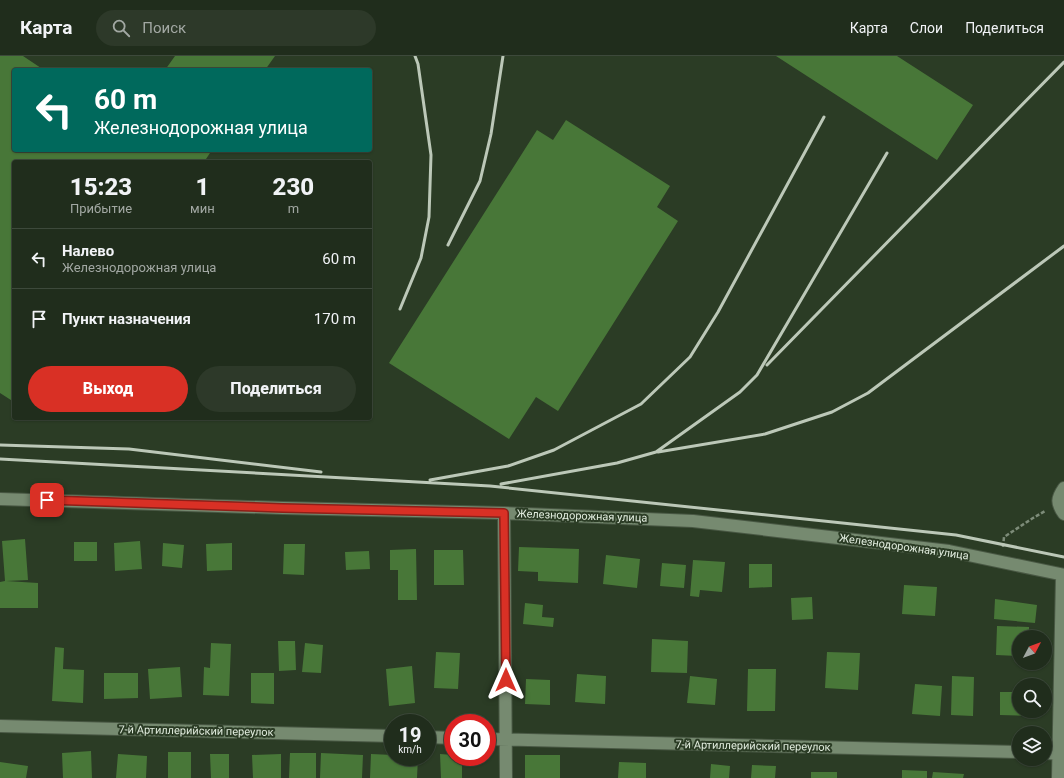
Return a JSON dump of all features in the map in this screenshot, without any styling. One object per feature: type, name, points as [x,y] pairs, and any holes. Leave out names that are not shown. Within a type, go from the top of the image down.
[{"type":"street","points":[[1061,509],[1059,496],[1064,488]]},
{"type":"street","name":"Железнодорожная улица","points":[[0,499],[504,513],[693,520],[949,551],[1063,575]]},
{"type":"street","points":[[504,513],[506,778]]},
{"type":"street","points":[[1058,778],[1061,753],[1063,575]]},
{"type":"street","name":"7-й Артиллерийский переулок","points":[[0,726],[384,736]]},
{"type":"street","name":"7-й Артиллерийский переулок","points":[[496,739],[1012,752]]},
{"type":"path","points":[[1000,562],[1004,537],[1033,518],[1061,509]]},
{"type":"building","points":[[0,56],[23,56],[41,68],[12,68],[12,152],[211,152],[205,160],[12,160],[12,401],[0,393]]},
{"type":"building","points":[[175,56],[275,56],[266,68],[166,68]]},
{"type":"building","points":[[776,56],[897,56],[973,105],[937,160]]},
{"type":"building","points":[[566,120],[670,186],[657,207],[678,221],[558,411],[536,397],[509,439],[389,363],[537,130],[553,140]]},
{"type":"building","points":[[25,539],[28,580],[6,581],[38,583],[38,608],[0,608],[0,582],[5,581],[2,541]]},
{"type":"building","points":[[140,541],[142,569],[115,571],[114,543]]},
{"type":"building","points":[[74,542],[97,542],[97,561],[74,561]]},
{"type":"building","points":[[163,543],[184,545],[182,568],[162,566]]},
{"type":"building","points":[[232,543],[232,570],[207,571],[206,544]]},
{"type":"building","points":[[284,544],[305,544],[304,575],[283,574]]},
{"type":"building","points":[[519,547],[579,549],[578,583],[538,581],[538,572],[518,571]]},
{"type":"building","points":[[416,549],[417,600],[398,600],[398,570],[390,570],[390,550]]},
{"type":"building","points":[[434,550],[463,550],[464,585],[434,585]]},
{"type":"building","points":[[369,551],[370,569],[346,570],[345,552]]},
{"type":"building","points":[[606,555],[640,559],[637,588],[603,584]]},
{"type":"building","points":[[693,560],[725,562],[722,592],[700,590],[699,597],[690,596]]},
{"type":"building","points":[[662,563],[686,565],[684,588],[660,586]]},
{"type":"building","points":[[749,564],[772,564],[772,587],[749,588]]},
{"type":"building","points":[[904,585],[937,587],[935,616],[902,614]]},
{"type":"building","points":[[812,597],[813,619],[792,620],[791,598]]},
{"type":"building","points":[[995,599],[1037,605],[1035,623],[994,619]]},
{"type":"building","points":[[525,603],[543,605],[542,617],[554,618],[553,627],[523,624]]},
{"type":"building","points":[[997,626],[1029,627],[1029,630],[1012,630],[1012,656],[996,655]]},
{"type":"building","points":[[652,639],[688,641],[687,673],[651,672]]},
{"type":"building","points":[[278,641],[295,641],[296,670],[279,671]]},
{"type":"building","points":[[211,643],[231,644],[229,696],[203,695],[204,667],[210,668]]},
{"type":"building","points":[[305,643],[323,645],[321,673],[302,672]]},
{"type":"building","points":[[55,647],[64,648],[63,669],[84,670],[83,703],[52,701]]},
{"type":"building","points":[[436,652],[460,653],[458,689],[434,688]]},
{"type":"building","points":[[827,652],[860,653],[858,690],[825,688]]},
{"type":"building","points":[[412,666],[415,703],[389,706],[386,669]]},
{"type":"building","points":[[180,667],[182,697],[150,699],[148,669]]},
{"type":"building","points":[[748,669],[776,669],[775,711],[747,711]]},
{"type":"building","points":[[104,673],[138,673],[138,698],[104,699]]},
{"type":"building","points":[[251,673],[274,673],[274,704],[251,703]]},
{"type":"building","points":[[577,674],[606,676],[605,704],[575,702]]},
{"type":"building","points":[[690,676],[717,679],[715,705],[687,703]]},
{"type":"building","points":[[952,676],[974,677],[973,716],[951,715]]},
{"type":"building","points":[[526,679],[550,680],[550,705],[525,704]]},
{"type":"building","points":[[915,684],[942,686],[940,716],[912,714]]},
{"type":"building","points":[[1000,692],[1012,692],[1012,715],[1000,715]]},
{"type":"building","points":[[91,751],[92,778],[63,778],[62,753]]},
{"type":"building","points":[[168,752],[191,752],[191,778],[168,778]]},
{"type":"building","points":[[290,753],[316,753],[316,778],[289,778]]},
{"type":"building","points":[[321,753],[363,755],[362,778],[320,778]]},
{"type":"building","points":[[118,754],[147,756],[146,778],[116,778]]},
{"type":"building","points":[[210,754],[229,754],[229,778],[211,778]]},
{"type":"building","points":[[281,754],[281,778],[253,778],[252,755]]},
{"type":"building","points":[[371,754],[384,755],[384,766],[418,766],[417,778],[370,778]]},
{"type":"building","points":[[440,754],[444,754],[444,766],[462,766],[462,778],[441,778]]},
{"type":"building","points":[[525,755],[560,755],[560,778],[525,778]]},
{"type":"building","points":[[0,762],[28,766],[26,778],[0,778]]},
{"type":"building","points":[[619,762],[646,763],[646,778],[618,778]]},
{"type":"building","points":[[711,764],[730,766],[729,778],[710,778]]},
{"type":"building","points":[[752,765],[776,766],[775,778],[751,778]]},
{"type":"building","points":[[902,770],[927,771],[927,778],[902,778]]},
{"type":"building","points":[[811,772],[837,772],[837,778],[811,778]]},
{"type":"building","points":[[933,772],[964,774],[963,778],[932,778]]},
{"type":"railway","points":[[400,309],[421,258],[429,217],[431,155],[418,64],[415,56]]},
{"type":"railway","points":[[448,245],[480,181],[491,134],[503,56]]},
{"type":"railway","points":[[767,365],[1064,62]]},
{"type":"railway","points":[[430,480],[508,466],[554,450],[641,404],[690,357],[718,312],[824,117]]},
{"type":"railway","points":[[501,484],[617,463],[656,452],[740,392],[757,375],[887,153]]},
{"type":"railway","points":[[658,452],[765,434],[832,412],[868,393],[1064,246]]},
{"type":"railway","points":[[0,445],[129,449],[321,472]]},
{"type":"railway","points":[[0,459],[490,486],[956,535],[1064,557]]},
{"type":"route","points":[[47,500],[283,508],[504,513],[506,680]]}]
